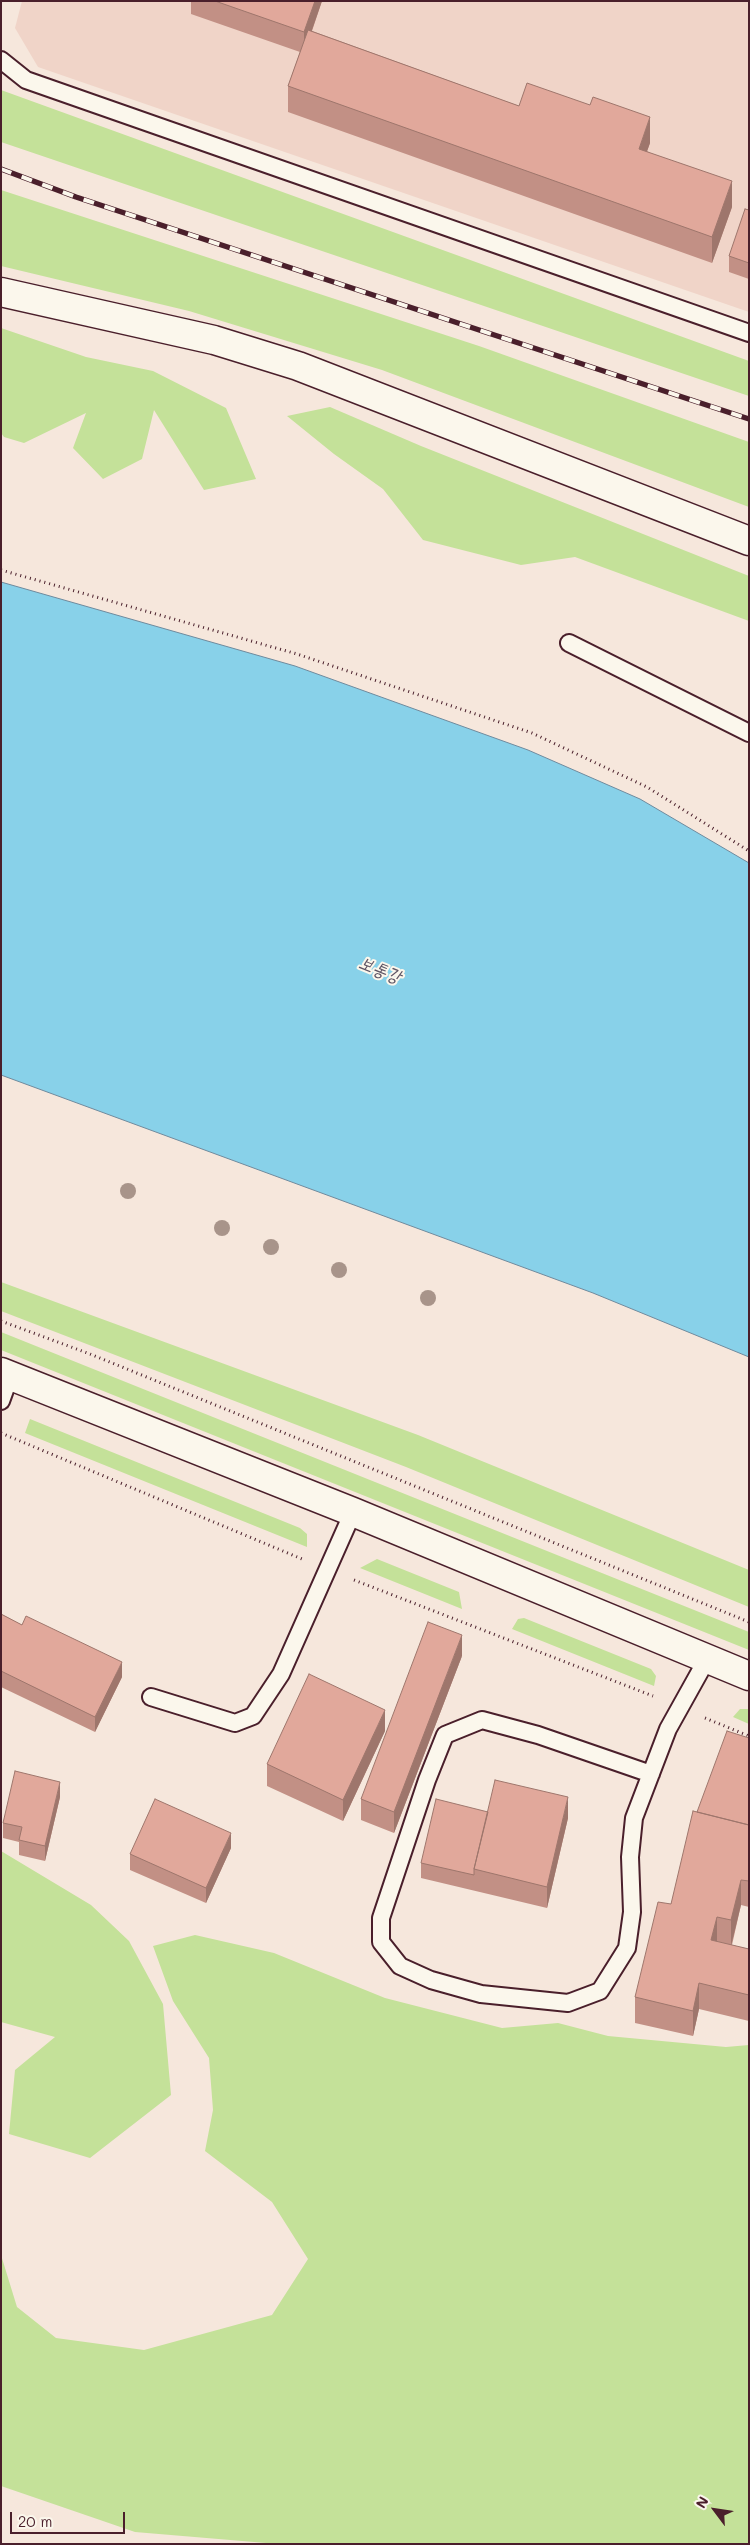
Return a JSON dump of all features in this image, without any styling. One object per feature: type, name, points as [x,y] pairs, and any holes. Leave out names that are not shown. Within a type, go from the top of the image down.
[{"type":"street","points":[[1,292],[214,340],[298,366],[749,541]]},
{"type":"street","points":[[4,1383],[352,1512],[749,1676]]},
{"type":"lane","points":[[1,60],[26,80],[749,333]]},
{"type":"lane","points":[[569,643],[749,733]]},
{"type":"lane","points":[[151,1697],[235,1723],[253,1716],[281,1674],[352,1512]]},
{"type":"lane","points":[[651,1774],[538,1735],[482,1720],[445,1735],[427,1780],[381,1918],[381,1942],[400,1966],[431,1980],[481,1994],[568,2003],[600,1990],[627,1948],[632,1912],[630,1857],[634,1818],[651,1774],[668,1729],[707,1659]]},
{"type":"path","points":[[1,570],[297,654],[532,733],[647,787],[749,851]]},
{"type":"path","points":[[1,1321],[99,1358],[749,1622]]},
{"type":"path","points":[[1,1433],[327,1570],[681,1707],[749,1736]]},
{"type":"shaded area","points":[[22,1],[749,1],[749,312],[38,67],[15,28]]},
{"type":"green space","points":[[1,90],[749,361],[749,396],[1,142]]},
{"type":"green space","points":[[1,190],[479,346],[749,442],[749,507],[382,370],[189,311],[1,266]]},
{"type":"green space","points":[[1,328],[86,357],[153,371],[226,408],[256,479],[204,490],[154,410],[142,459],[103,479],[73,448],[86,413],[24,443],[4,437],[1,433]]},
{"type":"green space","points":[[330,407],[421,446],[749,576],[749,621],[575,557],[521,565],[423,540],[383,489],[334,454],[287,416]]},
{"type":"green space","points":[[1,1282],[418,1435],[749,1570],[749,1607],[406,1467],[1,1311]]},
{"type":"green space","points":[[1,1332],[749,1632],[749,1650],[1,1350]]},
{"type":"green space","points":[[30,1419],[300,1528],[307,1534],[307,1547],[25,1433]]},
{"type":"green space","points":[[377,1559],[459,1592],[462,1609],[360,1568]]},
{"type":"green space","points":[[524,1618],[651,1669],[656,1676],[654,1686],[512,1629],[518,1619]]},
{"type":"green space","points":[[740,1709],[749,1709],[749,1724],[733,1717]]},
{"type":"green space","points":[[1,1851],[91,1905],[129,1941],[163,2004],[171,2095],[90,2158],[9,2134],[15,2070],[55,2037],[1,2022]]},
{"type":"green space","points":[[195,1935],[274,1953],[385,1998],[502,2028],[558,2023],[608,2036],[726,2047],[749,2045],[749,2544],[278,2544],[135,2532],[1,2486],[1,2255],[17,2307],[56,2338],[144,2350],[272,2315],[308,2259],[272,2202],[205,2151],[213,2110],[209,2058],[173,2001],[153,1946]]},
{"type":"water","name":"보통강","points":[[1,582],[295,666],[528,750],[640,799],[749,863],[749,1357],[593,1293],[1,1075]]},
{"type":"building","points":[[215,1],[315,1],[304,32]]},
{"type":"building","points":[[308,30],[519,106],[527,83],[590,105],[593,97],[650,117],[639,149],[732,181],[712,237],[288,86]]},
{"type":"building","points":[[745,209],[749,210],[749,263],[729,256]]},
{"type":"building","points":[[1,1614],[22,1625],[26,1616],[122,1662],[95,1717],[1,1671]]},
{"type":"building","points":[[428,1622],[462,1635],[394,1812],[361,1799]]},
{"type":"building","points":[[309,1674],[385,1710],[343,1800],[267,1764]]},
{"type":"building","points":[[727,1731],[749,1738],[749,1825],[697,1812]]},
{"type":"building","points":[[15,1771],[60,1782],[45,1846],[19,1840],[22,1827],[3,1823]]},
{"type":"building","points":[[495,1780],[568,1797],[547,1887],[474,1869]]},
{"type":"building","points":[[155,1799],[231,1833],[206,1888],[130,1854]]},
{"type":"building","points":[[436,1799],[488,1812],[474,1875],[421,1863]]},
{"type":"building","points":[[693,1811],[749,1825],[749,1881],[741,1880],[731,1920],[717,1917],[711,1940],[749,1949],[749,1995],[699,1983],[693,2011],[635,1997],[658,1902],[671,1904]]},
{"type":"railway","points":[[1,169],[76,197],[749,419]]}]
